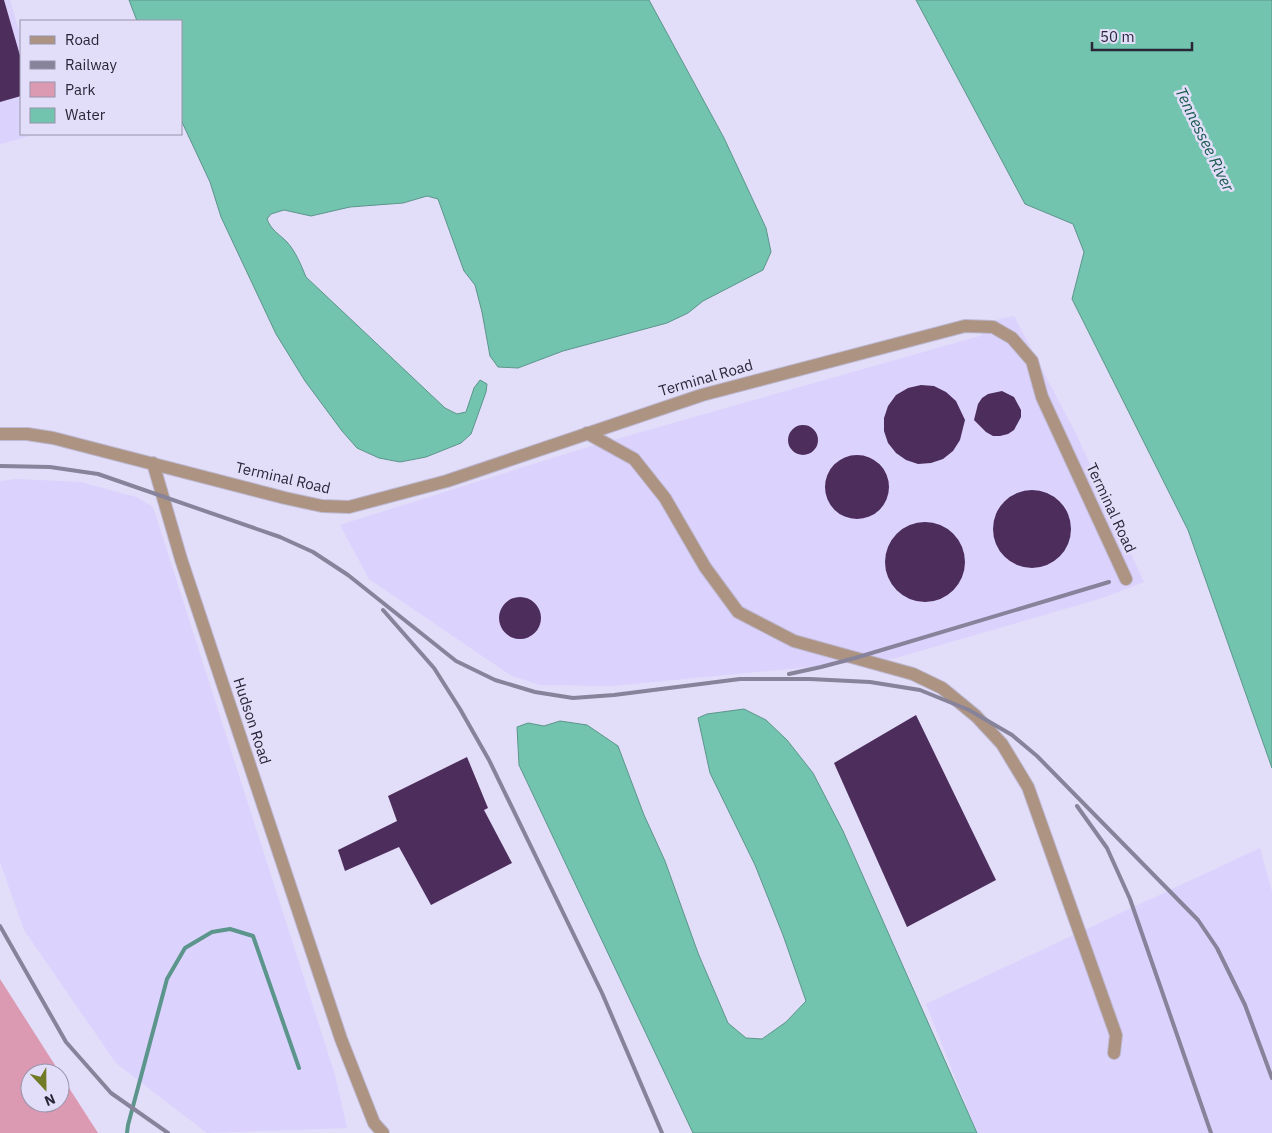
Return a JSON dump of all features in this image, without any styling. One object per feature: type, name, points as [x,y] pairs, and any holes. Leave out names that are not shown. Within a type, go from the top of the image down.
[{"type":"street","name":"Terminal Road","points":[[153,463],[285,498],[322,506],[349,507],[446,481],[702,395],[965,326],[993,327],[1012,338],[1032,361],[1042,397],[1126,579]]},
{"type":"street","points":[[587,433],[634,459],[665,498],[705,567],[738,612],[794,641],[913,674],[942,688],[976,716],[1002,744],[1028,787],[1116,1036],[1114,1053]]},
{"type":"street","points":[[0,434],[26,434],[53,438],[153,463]]},
{"type":"street","name":"Hudson Road","points":[[153,463],[180,558],[341,1039],[374,1124],[384,1133]]},
{"type":"shaded area","points":[[0,0],[10,0],[20,35],[20,135],[33,135],[0,144]]},
{"type":"shaded area","points":[[1014,316],[1077,436],[1144,582],[1099,599],[892,659],[612,686],[540,685],[512,676],[369,579],[340,525],[578,450],[980,336],[996,320]]},
{"type":"shaded area","points":[[16,479],[80,482],[136,497],[153,507],[335,1075],[347,1128],[207,1133],[116,1063],[24,930],[0,862],[0,481]]},
{"type":"shaded area","points":[[1260,848],[1272,892],[1272,1133],[977,1133],[926,1004]]},
{"type":"green space","points":[[0,979],[54,1063],[20,1063],[20,1113],[70,1113],[70,1090],[98,1133],[0,1133]]},
{"type":"water","points":[[129,0],[649,0],[724,138],[766,228],[771,252],[763,270],[703,301],[688,313],[667,323],[563,351],[518,368],[498,367],[490,356],[475,285],[464,271],[438,199],[427,196],[403,203],[350,207],[311,216],[284,210],[271,214],[267,219],[269,223],[293,250],[306,277],[445,408],[457,414],[466,412],[474,388],[480,380],[487,384],[471,434],[461,443],[426,457],[400,462],[379,458],[357,448],[305,381],[276,334],[221,217],[210,182],[182,122],[182,20],[137,20]]},
{"type":"water","name":"Tennessee River","points":[[916,0],[1272,0],[1272,768],[1188,530],[1072,299],[1084,252],[1073,224],[1025,204]]},
{"type":"water","points":[[744,709],[766,720],[787,740],[813,773],[843,831],[977,1133],[693,1133],[519,765],[517,727],[528,723],[544,726],[560,721],[587,725],[618,746],[644,815],[665,861],[698,953],[728,1023],[746,1038],[762,1039],[786,1022],[806,1001],[783,935],[755,865],[710,773],[698,718],[707,714]]},
{"type":"building","points":[[0,0],[4,0],[20,56],[20,96],[0,102]]},
{"type":"building","points":[[921,385],[934,386],[946,392],[956,401],[965,420],[960,440],[953,451],[943,459],[931,463],[918,464],[906,460],[896,453],[888,443],[884,431],[884,418],[888,406],[896,395],[908,388]]},
{"type":"building","points":[[1002,391],[1014,397],[1021,410],[1021,417],[1014,430],[1008,434],[993,436],[974,420],[978,404],[982,398],[988,394]]},
{"type":"building","points":[[803,425],[813,430],[818,440],[813,450],[803,455],[793,450],[788,440],[793,430]]},
{"type":"building","points":[[857,455],[875,461],[883,469],[889,487],[883,505],[875,513],[857,519],[839,513],[831,505],[825,487],[831,469],[839,461]]},
{"type":"building","points":[[1032,490],[1047,493],[1059,502],[1068,514],[1071,529],[1068,544],[1059,556],[1047,565],[1032,568],[1017,565],[1005,556],[996,544],[993,529],[996,514],[1005,502],[1017,493]]},
{"type":"building","points":[[925,522],[940,525],[953,534],[962,547],[965,562],[962,577],[953,590],[940,599],[925,602],[910,599],[897,590],[888,577],[885,562],[888,547],[897,534],[910,525]]},
{"type":"building","points":[[524,597],[532,600],[538,606],[541,618],[538,630],[532,636],[516,639],[508,636],[502,630],[499,614],[502,606],[508,600]]},
{"type":"building","points":[[916,715],[996,880],[907,927],[834,763]]},
{"type":"building","points":[[467,757],[488,808],[484,810],[512,863],[431,905],[399,847],[345,871],[338,850],[397,821],[388,796]]},
{"type":"waterway","points":[[127,1133],[167,979],[185,948],[212,932],[230,929],[253,936],[299,1068]]},
{"type":"railway","points":[[0,466],[50,467],[98,474],[280,537],[313,552],[348,575],[456,661],[495,680],[535,692],[573,698],[614,695],[740,679],[810,679],[870,682],[920,690],[969,710],[1012,735],[1037,756],[1198,920],[1217,948],[1245,1005],[1272,1078]]},
{"type":"railway","points":[[789,674],[855,658],[1109,582]]},
{"type":"railway","points":[[383,610],[434,668],[489,760],[602,993],[662,1133]]},
{"type":"railway","points":[[1077,806],[1107,848],[1130,899],[1211,1133]]},
{"type":"railway","points":[[0,926],[66,1042],[111,1093],[168,1133]]}]
